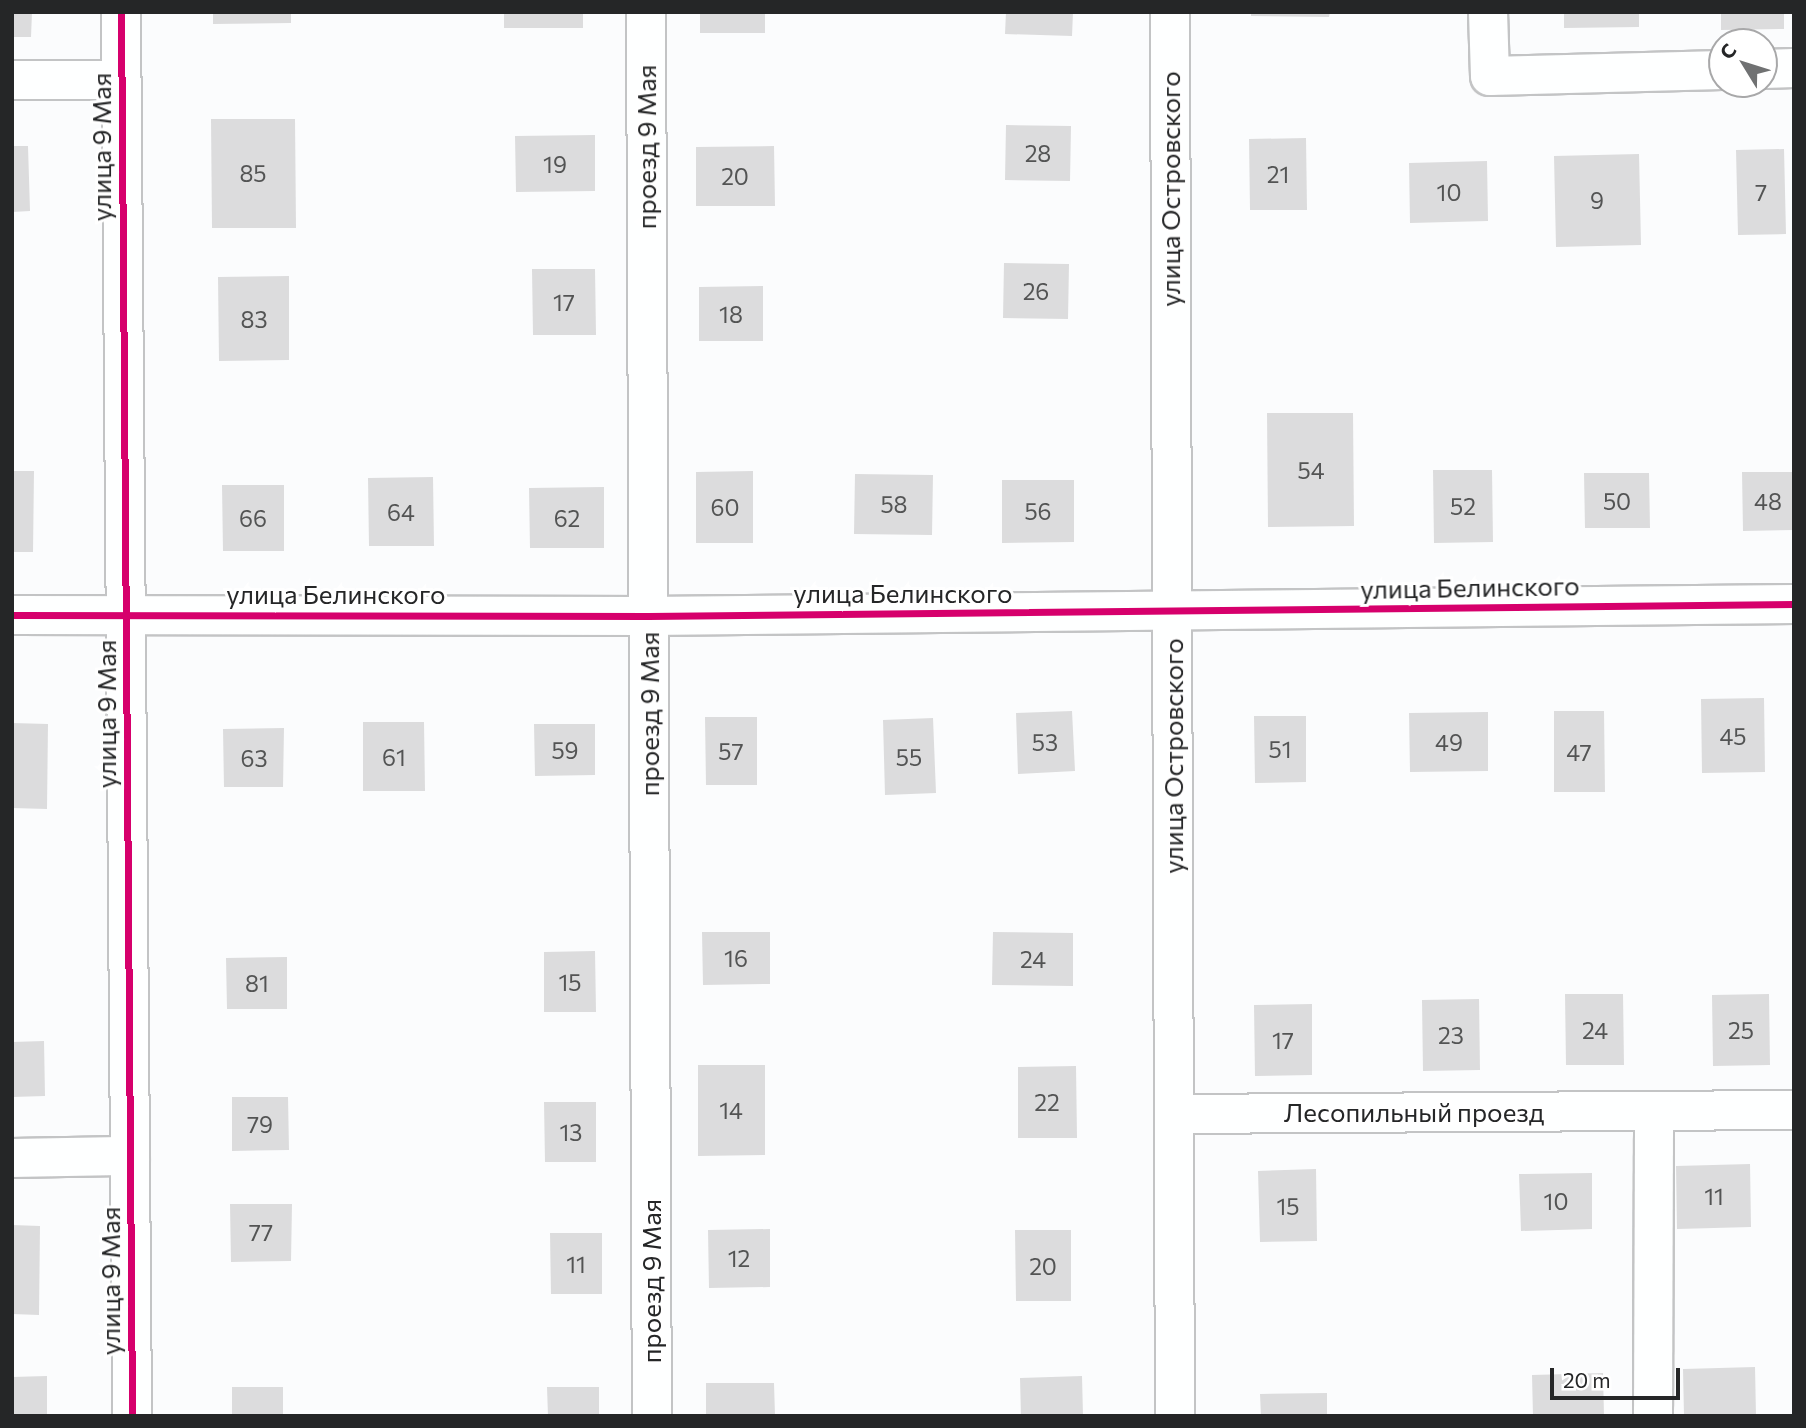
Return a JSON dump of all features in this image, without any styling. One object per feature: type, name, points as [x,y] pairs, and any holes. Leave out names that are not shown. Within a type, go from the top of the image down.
[{"type":"street","name":"улица 9 Мая","points":[[121,12],[132,1416]]},
{"type":"street","name":"проезд 9 Мая","points":[[646,12],[652,1416]]},
{"type":"street","name":"улица Островского","points":[[1170,12],[1175,1416]]},
{"type":"street","points":[[1489,12],[1490,76],[1708,70]]},
{"type":"street","points":[[12,80],[121,80]]},
{"type":"street","name":"улица Белинского","points":[[12,615],[648,616],[1794,604]]},
{"type":"street","name":"Лесопильный проезд","points":[[1174,1114],[1794,1110]]},
{"type":"street","points":[[1653,1416],[1654,1111]]},
{"type":"street","points":[[12,1158],[130,1156]]},
{"type":"building","points":[[12,12],[32,12],[31,37],[12,37]]},
{"type":"building","points":[[213,12],[291,12],[291,23],[213,24]]},
{"type":"building","points":[[504,12],[583,12],[583,28],[504,28]]},
{"type":"building","points":[[700,12],[765,12],[765,33],[700,33]]},
{"type":"building","points":[[1006,12],[1073,12],[1072,36],[1005,34]]},
{"type":"building","points":[[1251,12],[1330,12],[1329,17],[1251,16]]},
{"type":"building","points":[[1564,12],[1639,12],[1639,27],[1564,28]]},
{"type":"building","points":[[1721,12],[1784,12],[1784,29],[1721,28]]},
{"type":"building","points":[[211,119],[295,119],[296,228],[212,228]]},
{"type":"building","points":[[1006,125],[1071,126],[1070,181],[1005,180]]},
{"type":"building","points":[[595,135],[595,191],[516,192],[515,136]]},
{"type":"building","points":[[1306,138],[1307,210],[1250,210],[1249,139]]},
{"type":"building","points":[[12,146],[28,146],[30,211],[12,212]]},
{"type":"building","points":[[774,146],[775,206],[696,206],[696,147]]},
{"type":"building","points":[[1784,149],[1786,234],[1738,235],[1736,150]]},
{"type":"building","points":[[1639,154],[1641,245],[1556,247],[1554,156]]},
{"type":"building","points":[[1487,161],[1488,221],[1410,223],[1409,163]]},
{"type":"building","points":[[1004,263],[1069,264],[1068,319],[1003,318]]},
{"type":"building","points":[[532,269],[595,269],[596,335],[533,335]]},
{"type":"building","points":[[289,276],[289,360],[219,361],[218,277]]},
{"type":"building","points":[[763,286],[763,341],[699,341],[699,287]]},
{"type":"building","points":[[1267,413],[1353,413],[1354,526],[1268,527]]},
{"type":"building","points":[[1433,470],[1492,470],[1493,542],[1434,543]]},
{"type":"building","points":[[12,471],[34,471],[33,552],[12,552]]},
{"type":"building","points":[[753,471],[753,543],[696,543],[696,472]]},
{"type":"building","points":[[1742,472],[1794,472],[1794,530],[1743,531]]},
{"type":"building","points":[[1584,473],[1649,473],[1650,528],[1585,528]]},
{"type":"building","points":[[855,474],[933,475],[932,535],[854,534]]},
{"type":"building","points":[[433,477],[434,546],[369,546],[368,478]]},
{"type":"building","points":[[1002,480],[1074,480],[1074,542],[1002,543]]},
{"type":"building","points":[[222,485],[284,485],[284,551],[223,551]]},
{"type":"building","points":[[604,487],[604,548],[530,548],[529,488]]},
{"type":"building","points":[[1764,698],[1765,772],[1702,773],[1701,699]]},
{"type":"building","points":[[1072,711],[1075,771],[1018,774],[1016,713]]},
{"type":"building","points":[[1554,711],[1604,711],[1605,792],[1554,792]]},
{"type":"building","points":[[1488,712],[1488,771],[1410,772],[1409,713]]},
{"type":"building","points":[[1254,716],[1306,716],[1306,782],[1255,783]]},
{"type":"building","points":[[705,717],[757,717],[757,785],[706,785]]},
{"type":"building","points":[[933,718],[936,793],[885,795],[883,720]]},
{"type":"building","points":[[363,722],[424,722],[425,791],[363,791]]},
{"type":"building","points":[[12,723],[48,724],[47,809],[12,808]]},
{"type":"building","points":[[534,724],[595,724],[595,775],[535,776]]},
{"type":"building","points":[[284,728],[283,787],[224,787],[223,729]]},
{"type":"building","points":[[702,932],[770,932],[770,984],[703,985]]},
{"type":"building","points":[[993,932],[1073,933],[1073,986],[992,985]]},
{"type":"building","points":[[595,951],[596,1012],[544,1012],[544,952]]},
{"type":"building","points":[[287,957],[287,1009],[227,1009],[226,958]]},
{"type":"building","points":[[1565,994],[1623,994],[1624,1065],[1566,1065]]},
{"type":"building","points":[[1769,994],[1770,1065],[1713,1066],[1712,995]]},
{"type":"building","points":[[1479,999],[1480,1070],[1423,1071],[1422,1000]]},
{"type":"building","points":[[1312,1004],[1312,1075],[1255,1076],[1254,1005]]},
{"type":"building","points":[[44,1041],[45,1096],[12,1097],[12,1042]]},
{"type":"building","points":[[698,1065],[765,1065],[765,1155],[698,1156]]},
{"type":"building","points":[[1076,1066],[1077,1138],[1018,1138],[1018,1067]]},
{"type":"building","points":[[232,1097],[288,1097],[289,1150],[232,1151]]},
{"type":"building","points":[[544,1102],[596,1102],[596,1162],[545,1162]]},
{"type":"building","points":[[1750,1164],[1751,1227],[1677,1229],[1676,1166]]},
{"type":"building","points":[[1316,1169],[1317,1241],[1260,1242],[1258,1171]]},
{"type":"building","points":[[1592,1173],[1592,1229],[1521,1231],[1519,1174]]},
{"type":"building","points":[[230,1204],[292,1204],[291,1261],[231,1262]]},
{"type":"building","points":[[12,1225],[40,1226],[39,1315],[12,1314]]},
{"type":"building","points":[[770,1229],[770,1287],[709,1288],[708,1230]]},
{"type":"building","points":[[1015,1230],[1071,1230],[1071,1301],[1016,1301]]},
{"type":"building","points":[[550,1233],[602,1233],[602,1294],[551,1294]]},
{"type":"building","points":[[1755,1367],[1756,1416],[1684,1416],[1683,1369]]},
{"type":"building","points":[[1603,1373],[1604,1416],[1533,1416],[1532,1375]]},
{"type":"building","points":[[47,1376],[47,1416],[12,1416],[12,1377]]},
{"type":"building","points":[[1082,1376],[1083,1416],[1021,1416],[1020,1378]]},
{"type":"building","points":[[706,1383],[774,1383],[775,1416],[706,1416]]},
{"type":"building","points":[[232,1387],[283,1387],[283,1416],[232,1416]]},
{"type":"building","points":[[547,1387],[599,1387],[599,1416],[548,1416]]},
{"type":"building","points":[[1327,1393],[1327,1416],[1261,1416],[1260,1394]]},
{"type":"cycle path","points":[[121,12],[132,1416]]},
{"type":"cycle path","points":[[12,615],[648,616],[1794,604]]}]
